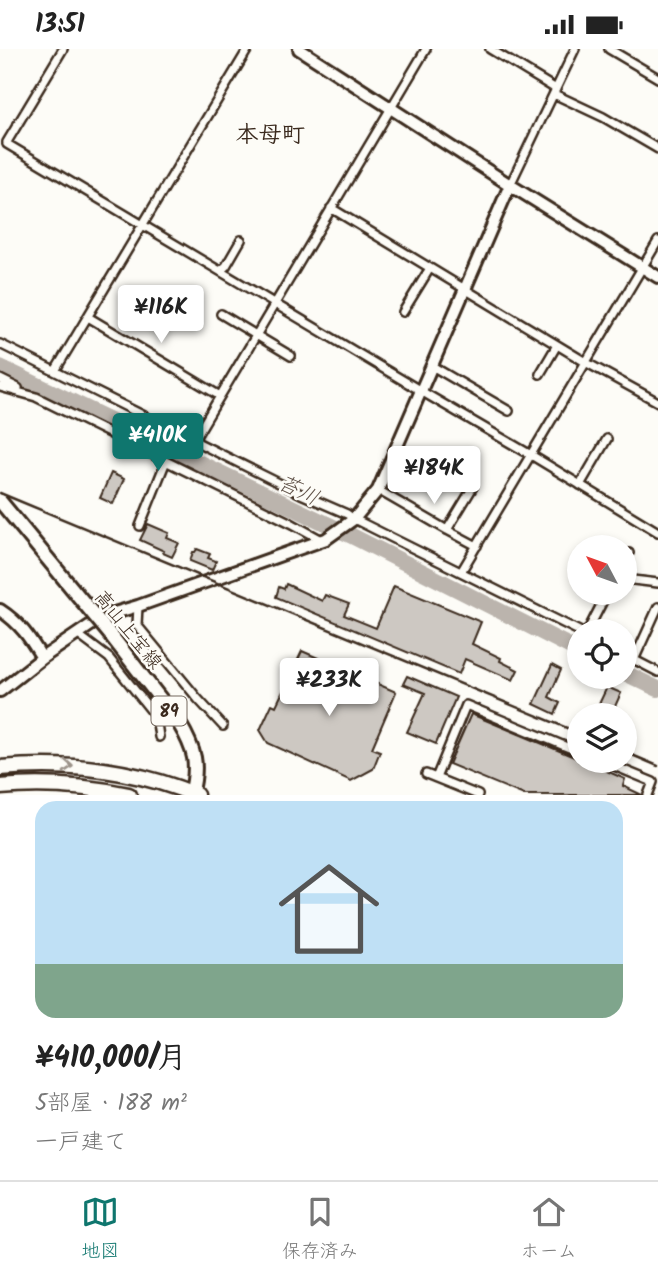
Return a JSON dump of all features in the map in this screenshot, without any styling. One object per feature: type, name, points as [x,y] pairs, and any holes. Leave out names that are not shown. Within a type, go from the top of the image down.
[{"type":"highway","points":[[0,768],[46,765],[98,769],[152,780],[193,794]]},
{"type":"highway","points":[[0,787],[62,785],[129,795]]},
{"type":"main road","name":"高山上宝線","points":[[0,501],[179,723],[194,757],[196,776],[193,794]]},
{"type":"street","points":[[63,49],[7,143],[421,391],[657,528]]},
{"type":"street","points":[[55,371],[248,49]]},
{"type":"street","points":[[299,49],[658,277]]},
{"type":"street","points":[[194,440],[426,49]]},
{"type":"street","points":[[489,49],[555,91],[658,149]]},
{"type":"street","points":[[0,691],[104,616],[324,539],[353,520],[378,489],[510,185],[575,49]]},
{"type":"street","points":[[610,49],[658,78]]},
{"type":"street","points":[[331,208],[587,363],[658,402]]},
{"type":"street","points":[[220,271],[241,240]]},
{"type":"street","points":[[461,572],[658,241]]},
{"type":"street","points":[[403,313],[430,268]]},
{"type":"street","points":[[221,314],[291,356]]},
{"type":"street","points":[[88,317],[220,396]]},
{"type":"street","points":[[0,344],[567,625]]},
{"type":"street","points":[[540,374],[557,345]]},
{"type":"street","points":[[432,366],[509,411]]},
{"type":"street","points":[[0,379],[324,539]]},
{"type":"street","points":[[0,387],[36,397]]},
{"type":"street","points":[[580,485],[607,439]]},
{"type":"street","points":[[140,526],[166,461]]},
{"type":"street","points":[[447,530],[473,487]]},
{"type":"street","points":[[378,489],[477,546]]},
{"type":"street","points":[[637,580],[658,583]]},
{"type":"street","points":[[138,606],[138,625],[142,632],[223,726]]},
{"type":"street","points":[[637,653],[658,607]]},
{"type":"street","points":[[0,610],[29,635],[43,658]]},
{"type":"street","points":[[77,635],[109,658],[153,713],[158,723],[159,737]]},
{"type":"street","points":[[637,661],[658,671]]},
{"type":"street","points":[[436,778],[466,705],[567,747]]},
{"type":"street","points":[[632,773],[653,782],[648,795]]},
{"type":"street","points":[[426,774],[478,795]]},
{"type":"building","points":[[111,473],[124,479],[113,504],[100,498]]},
{"type":"building","points":[[148,524],[169,533],[167,538],[179,543],[172,557],[140,540]]},
{"type":"building","points":[[197,549],[210,554],[208,558],[216,561],[212,570],[190,561]]},
{"type":"building","points":[[286,584],[322,601],[325,595],[349,604],[344,615],[376,628],[394,586],[481,622],[472,644],[518,670],[513,680],[465,659],[459,674],[276,597],[279,587],[284,589]]},
{"type":"building","points":[[302,651],[396,692],[372,748],[380,751],[373,769],[351,781],[268,743],[260,730],[272,704],[276,706]]},
{"type":"building","points":[[552,665],[561,670],[549,697],[560,703],[555,714],[534,704]]},
{"type":"building","points":[[407,676],[456,697],[436,744],[407,732],[425,693],[403,684]]},
{"type":"building","points":[[606,689],[621,693],[617,703],[599,703]]},
{"type":"building","points":[[471,714],[567,754],[567,773],[611,773],[625,779],[623,786],[642,795],[524,795],[449,764]]},
{"type":"waterway","name":"苔川","points":[[0,367],[352,536],[567,645]]},
{"type":"waterway","name":"苔川","points":[[637,679],[658,689]]},
{"type":"railway","points":[[0,493],[567,728]]},
{"type":"railway","points":[[637,757],[658,766]]},
{"type":"district","name":"本母町","points":[[270,134]]}]
